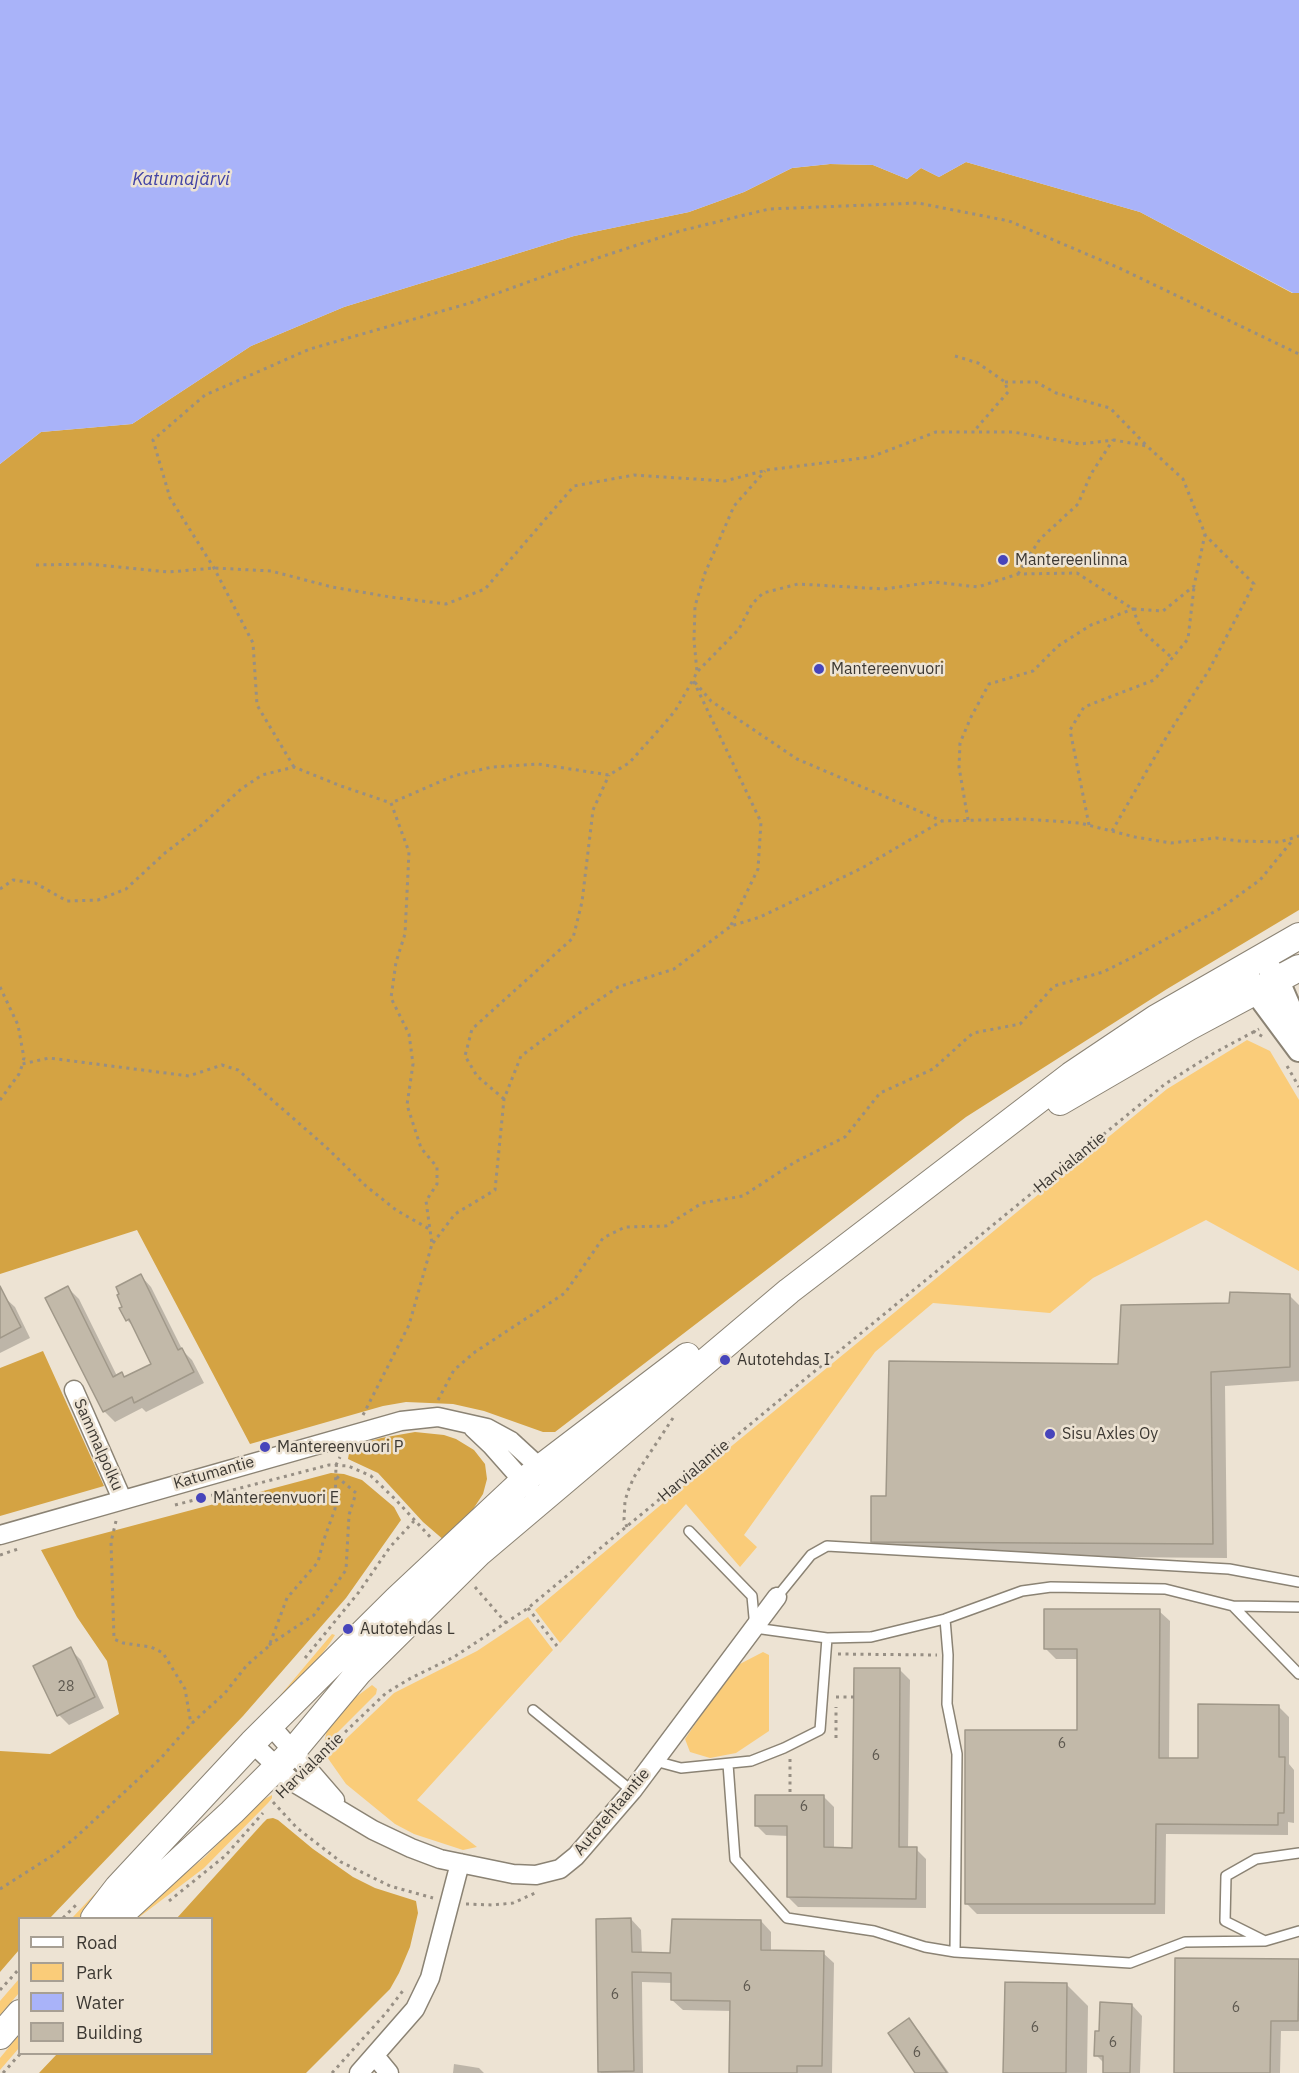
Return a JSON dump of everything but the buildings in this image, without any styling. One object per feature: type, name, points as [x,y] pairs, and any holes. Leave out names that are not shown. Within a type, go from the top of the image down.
[{"type":"main road","name":"Harvialantie","points":[[118,1917],[232,1812],[293,1767],[366,1665],[479,1554],[789,1291],[1071,1075],[1156,1018],[1299,936]]},
{"type":"main road","name":"Harvialantie","points":[[957,1163],[1169,1038],[1277,980]]},
{"type":"main road","name":"Harvialantie","points":[[95,1917],[118,1887],[252,1743],[397,1599],[532,1474],[701,1345],[789,1291]]},
{"type":"main road","points":[[0,2036],[18,2015]]},
{"type":"street","points":[[1253,963],[1277,980],[1299,1030]]},
{"type":"street","points":[[1277,980],[1299,1050]]},
{"type":"street","name":"Sammalpolku","points":[[74,1390],[122,1499]]},
{"type":"street","name":"Katumantie","points":[[0,1535],[391,1424],[438,1417],[487,1428],[511,1441],[532,1474],[551,1493]]},
{"type":"street","name":"Autotehtaantie","points":[[252,1743],[293,1767],[344,1810],[373,1830],[411,1848],[440,1858],[513,1874],[536,1875],[560,1869],[576,1856],[632,1791],[777,1598]]},
{"type":"street","name":"Autotehtaantie","points":[[271,1726],[293,1767]]},
{"type":"street","points":[[359,2073],[415,2009],[430,1978],[460,1863]]},
{"type":"street","points":[[375,2056],[389,2073]]},
{"type":"lane","points":[[689,1531],[752,1596],[755,1628],[827,1638],[871,1637],[945,1619],[1022,1591],[1051,1587],[1165,1588],[1233,1606],[1299,1607]]},
{"type":"lane","points":[[777,1598],[811,1556],[827,1545],[1228,1569],[1299,1582]]},
{"type":"lane","points":[[1233,1606],[1299,1674]]},
{"type":"lane","points":[[945,1619],[948,1655],[947,1704],[957,1754],[955,1952]]},
{"type":"lane","points":[[655,1761],[681,1768],[751,1761],[789,1746],[820,1730],[827,1638]]},
{"type":"lane","points":[[533,1710],[632,1791]]},
{"type":"lane","points":[[728,1764],[735,1859],[787,1918],[874,1931],[925,1947],[955,1952],[1130,1963],[1185,1942],[1265,1941],[1299,1931]]},
{"type":"lane","points":[[1265,1941],[1225,1921],[1226,1876],[1256,1858],[1299,1853]]},
{"type":"path","points":[[294,767],[257,705],[253,643],[214,568],[170,498],[153,440],[205,395],[310,349],[470,303],[680,231],[769,209],[918,203],[1009,221],[1117,267],[1299,354]]},
{"type":"path","points":[[955,357],[978,363],[1005,382],[1036,382],[1056,393],[1110,408],[1183,479],[1204,534],[1254,584],[1209,670],[1167,736],[1112,831]]},
{"type":"path","points":[[974,431],[1008,392],[1005,382]]},
{"type":"path","points":[[36,565],[89,564],[169,572],[214,568],[271,571],[332,587],[446,604],[485,589],[574,486],[634,475],[725,481],[767,470],[871,457],[936,432],[1013,432],[1080,444],[1114,440],[1147,446]]},
{"type":"path","points":[[1018,574],[1040,539],[1078,504],[1091,474],[1114,440]]},
{"type":"path","points":[[697,672],[694,640],[695,606],[705,573],[734,506],[767,470]]},
{"type":"path","points":[[1089,825],[1070,730],[1084,707],[1154,680],[1188,639],[1194,586],[1204,534]]},
{"type":"path","points":[[504,1099],[477,1076],[465,1056],[472,1029],[573,938],[582,902],[593,810],[609,775],[629,763],[675,711],[697,672],[738,629],[752,604],[764,593],[798,584],[884,589],[934,582],[978,586],[1018,574],[1077,573],[1133,609],[1141,630],[1172,658]]},
{"type":"path","points":[[968,820],[959,767],[960,743],[970,717],[989,684],[1033,671],[1058,646],[1091,625],[1133,609],[1163,611],[1194,586]]},
{"type":"path","points":[[693,680],[711,701],[797,759],[942,821],[1024,819],[1089,825],[1171,843],[1216,838],[1259,842],[1294,839]]},
{"type":"path","points":[[693,680],[761,822],[758,869],[731,926]]},
{"type":"path","points":[[0,889],[13,880],[35,883],[67,901],[98,900],[126,889],[241,789],[262,775],[294,767],[391,803],[453,776],[492,766],[538,764],[609,775]]},
{"type":"path","points":[[362,1416],[409,1325],[432,1244],[426,1200],[437,1184],[437,1167],[421,1148],[406,1105],[413,1064],[409,1034],[392,998],[396,962],[405,934],[409,852],[391,803]]},
{"type":"path","points":[[432,1244],[455,1214],[495,1190],[504,1099],[521,1056],[618,987],[674,969],[731,926],[760,917],[862,868],[942,821]]},
{"type":"path","points":[[425,1419],[437,1402],[453,1370],[475,1352],[565,1293],[603,1238],[625,1227],[666,1226],[702,1203],[743,1196],[795,1162],[845,1137],[880,1093],[933,1069],[973,1033],[1020,1024],[1054,986],[1103,972],[1221,908],[1260,880],[1299,836]]},
{"type":"path","points":[[0,987],[18,1025],[24,1058],[19,1074],[0,1100]]},
{"type":"path","name":"Harvialantie","points":[[163,1905],[225,1856],[273,1802],[293,1767],[386,1693],[411,1678],[454,1658],[528,1608],[1166,1084],[1253,1031]]},
{"type":"path","points":[[22,1064],[49,1058],[189,1076],[222,1065],[238,1070],[326,1147],[366,1186],[396,1210],[431,1230]]},
{"type":"path","points":[[627,1527],[624,1520],[625,1501],[631,1484],[677,1411]]},
{"type":"path","points":[[169,1506],[329,1465],[348,1466],[371,1476],[434,1540]]},
{"type":"path","points":[[268,1646],[287,1598],[318,1562],[335,1509],[336,1465]]},
{"type":"path","points":[[0,1889],[55,1854],[75,1838],[161,1758],[191,1724],[225,1693],[247,1665],[268,1646],[314,1615],[346,1570],[349,1515],[356,1493],[336,1476]]},
{"type":"path","points":[[105,1524],[116,1521],[111,1542],[114,1639],[123,1643],[151,1647],[163,1653],[185,1689],[191,1724]]},
{"type":"path","points":[[0,1555],[21,1549]]},
{"type":"path","points":[[474,1586],[507,1624]]},
{"type":"path","points":[[528,1608],[557,1646]]},
{"type":"path","points":[[836,1654],[948,1655]]},
{"type":"path","points":[[836,1738],[836,1697],[854,1697]]},
{"type":"path","points":[[789,1746],[790,1795]]},
{"type":"path","points":[[273,1802],[297,1828],[341,1862],[390,1886],[450,1903],[492,1905],[513,1903],[545,1888],[560,1869]]},
{"type":"path","points":[[0,1990],[18,1970]]},
{"type":"path","points":[[332,2073],[386,2013],[408,1980]]},
{"type":"path","points":[[3,2073],[19,2055]]},
{"type":"green space","points":[[1247,1040],[1270,1051],[1299,1100],[1299,1271],[1206,1220],[1093,1278],[1050,1313],[933,1303],[875,1352],[744,1535],[757,1547],[740,1567],[686,1504],[560,1643],[535,1610],[1167,1089]]},
{"type":"green space","points":[[528,1617],[553,1650],[417,1800],[477,1847],[463,1850],[414,1834],[395,1824],[346,1784],[327,1757],[394,1693],[477,1651]]},
{"type":"green space","points":[[332,1634],[335,1635],[303,1680],[85,1917],[73,1917],[273,1704]]},
{"type":"green space","points":[[763,1652],[769,1655],[769,1731],[736,1753],[710,1758],[690,1752],[685,1739],[734,1667]]},
{"type":"green space","points":[[372,1685],[377,1689],[376,1694],[329,1741],[324,1743],[327,1730],[348,1703]]},
{"type":"green space","points":[[272,1795],[268,1803],[204,1868],[139,1917],[131,1917],[205,1857],[259,1802]]},
{"type":"green space","points":[[18,1980],[18,1994],[0,2015],[0,2001]]},
{"type":"green space","points":[[18,2036],[18,2049],[0,2070],[0,2058]]},
{"type":"shaded area","points":[[966,162],[1140,212],[1292,293],[1299,293],[1299,910],[1167,989],[966,1117],[555,1432],[543,1432],[484,1411],[453,1404],[406,1402],[383,1406],[250,1444],[137,1230],[0,1274],[0,464],[41,432],[132,424],[251,346],[344,307],[574,236],[689,212],[744,192],[792,168],[830,164],[873,165],[907,179],[921,168],[939,177]]},
{"type":"shaded area","points":[[43,1351],[104,1486],[0,1516],[0,1368]]},
{"type":"shaded area","points":[[415,1432],[444,1435],[456,1439],[474,1450],[485,1464],[487,1479],[483,1494],[468,1517],[445,1541],[423,1522],[378,1473],[348,1459],[350,1447]]},
{"type":"shaded area","points":[[331,1473],[344,1474],[362,1480],[394,1507],[401,1520],[346,1598],[243,1716],[51,1917],[18,1917],[18,1951],[0,1972],[0,1751],[50,1754],[119,1714],[107,1661],[77,1617],[41,1550]]},
{"type":"shaded area","points":[[267,1819],[278,1820],[313,1849],[353,1877],[375,1888],[416,1901],[418,1913],[410,1947],[390,1989],[306,2073],[39,2073],[56,2055],[213,2055],[213,1917],[178,1917]]},
{"type":"water","name":"Katumajärvi","points":[[0,0],[1299,0],[1299,293],[1293,293],[1140,212],[966,162],[939,177],[921,168],[907,179],[873,165],[830,164],[792,168],[744,192],[689,212],[574,236],[344,307],[251,346],[132,424],[41,432],[0,464]]},
{"type":"place","name":"Mantereenlinna","points":[[1003,560]]},
{"type":"place","name":"Mantereenvuori","points":[[819,669]]},
{"type":"place","name":"Autotehdas I","points":[[725,1360]]},
{"type":"place","name":"Sisu Axles Oy","points":[[1050,1434]]},
{"type":"place","name":"Mantereenvuori P","points":[[265,1447]]},
{"type":"place","name":"Mantereenvuori E","points":[[201,1498]]},
{"type":"place","name":"Autotehdas L","points":[[348,1629]]}]
